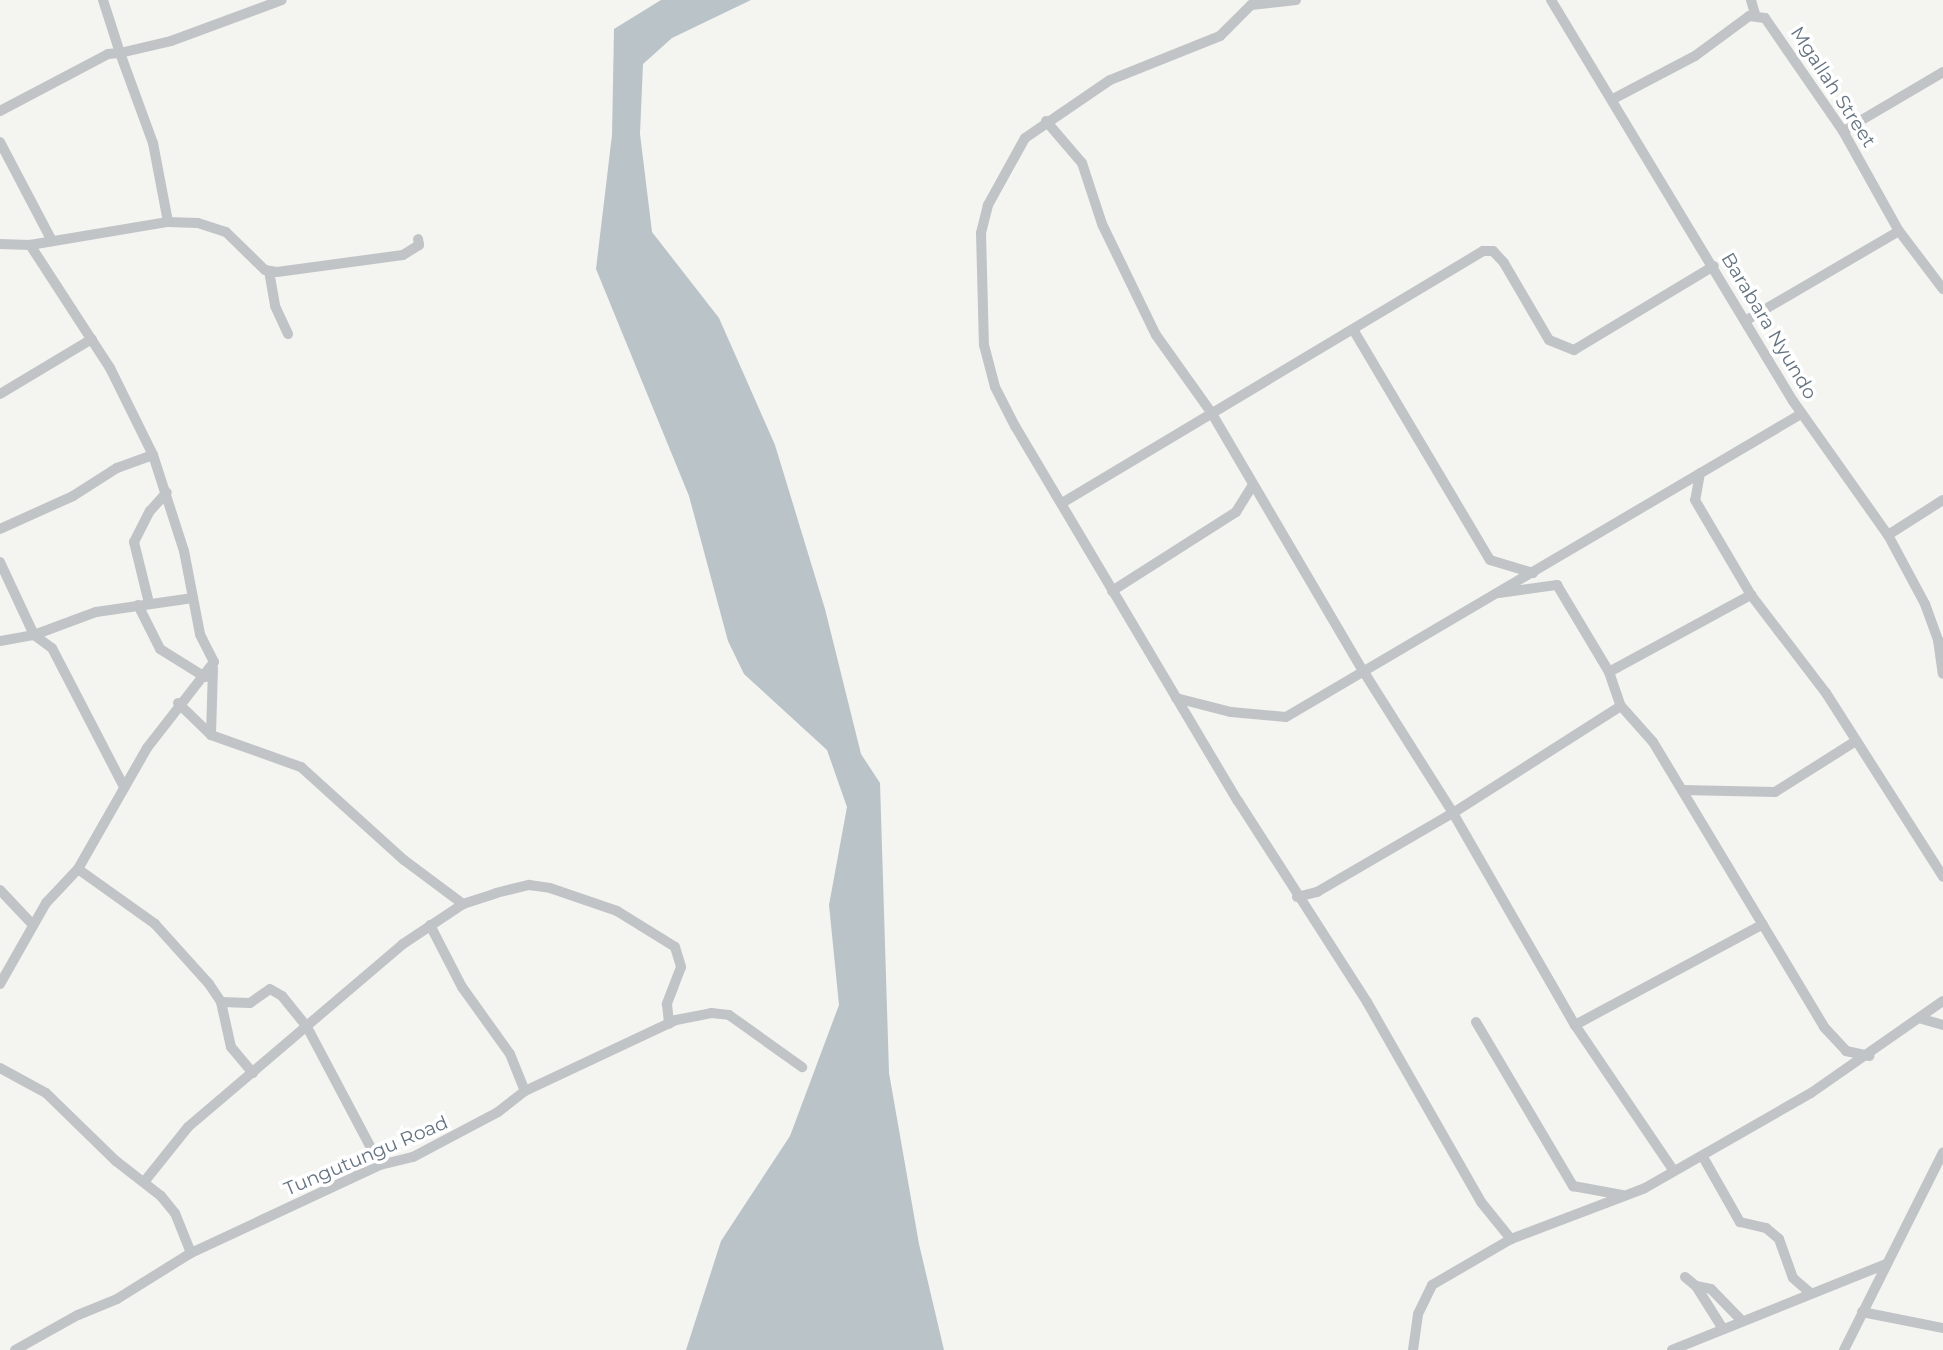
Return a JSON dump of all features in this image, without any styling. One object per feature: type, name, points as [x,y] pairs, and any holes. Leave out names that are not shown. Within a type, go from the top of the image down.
[{"type":"street","points":[[103,0],[153,143],[168,222]]},
{"type":"street","points":[[0,111],[108,54],[171,41],[282,0]]},
{"type":"street","points":[[1296,0],[1251,5],[1220,36],[1110,80],[1045,121],[1025,138],[1007,164],[988,205],[981,233],[981,318],[995,387],[1112,591],[1297,897],[1367,1002],[1482,1202],[1511,1239]]},
{"type":"street","name":"Barabara Nyundo","points":[[1551,0],[1801,414],[1888,535],[1924,604],[1938,639],[1943,674]]},
{"type":"street","points":[[1613,99],[1695,56],[1755,14],[1751,0]]},
{"type":"street","name":"Mgallah Street","points":[[1755,14],[1771,23],[1843,131],[1899,231],[1943,289]]},
{"type":"street","points":[[1843,131],[1943,72]]},
{"type":"street","points":[[1045,121],[1082,163],[1102,224],[1156,335],[1211,412],[1252,486],[1362,669],[1453,813],[1574,1025],[1674,1171]]},
{"type":"street","points":[[0,142],[52,241]]},
{"type":"street","points":[[0,244],[30,245],[168,222],[215,226],[269,271],[275,306],[288,334]]},
{"type":"street","points":[[1745,321],[1899,231]]},
{"type":"street","points":[[269,271],[386,259],[414,250],[418,239]]},
{"type":"street","points":[[30,245],[92,339],[153,454],[167,492],[194,598],[209,672],[211,735]]},
{"type":"street","points":[[1062,503],[1211,412],[1489,250],[1504,263],[1549,340],[1574,351],[1714,266]]},
{"type":"street","points":[[1354,331],[1490,560],[1533,573]]},
{"type":"street","points":[[0,394],[92,339]]},
{"type":"street","points":[[1176,698],[1231,712],[1286,717],[1362,669],[1499,593],[1801,414]]},
{"type":"street","points":[[0,528],[73,496],[117,468],[153,454]]},
{"type":"street","points":[[1700,472],[1695,500],[1751,595],[1826,693],[1943,877]]},
{"type":"street","points":[[1112,591],[1236,512],[1252,486]]},
{"type":"street","points":[[167,492],[150,511],[134,542],[144,604],[160,649],[209,672]]},
{"type":"street","points":[[1888,535],[1943,500]]},
{"type":"street","points":[[0,562],[33,635],[52,648],[124,787]]},
{"type":"street","points":[[1499,593],[1557,585],[1609,672],[1621,706],[1653,742],[1836,1044],[1869,1056]]},
{"type":"street","points":[[1609,672],[1751,595]]},
{"type":"street","points":[[0,641],[33,635],[96,612],[194,598]]},
{"type":"street","points":[[0,984],[46,903],[78,869],[124,787],[177,704],[209,672]]},
{"type":"street","points":[[177,704],[211,735],[301,767],[404,860],[463,904]]},
{"type":"street","points":[[1297,897],[1317,892],[1453,813],[1621,706]]},
{"type":"street","points":[[1682,790],[1775,792],[1856,741]]},
{"type":"street","points":[[78,869],[155,924],[221,1002],[231,1047],[253,1073]]},
{"type":"street","points":[[144,1182],[188,1127],[430,925],[463,904],[517,887],[541,886],[617,911],[675,947],[682,960],[667,1004],[668,1024]]},
{"type":"street","points":[[0,890],[33,925]]},
{"type":"street","points":[[1574,1025],[1763,924]]},
{"type":"street","points":[[430,925],[462,987],[510,1054],[525,1091]]},
{"type":"street","points":[[221,1002],[250,1003],[275,989],[307,1027],[380,1165]]},
{"type":"street","points":[[1413,1350],[1418,1314],[1432,1285],[1511,1239],[1625,1196],[1703,1157],[1869,1056],[1922,1019],[1943,1000]]},
{"type":"street","name":"Tungutungu Road","points":[[15,1350],[78,1315],[117,1299],[191,1253],[380,1165],[413,1157],[465,1132],[525,1091],[668,1024],[693,1015],[729,1015],[802,1067]]},
{"type":"street","points":[[1922,1019],[1943,1025]]},
{"type":"street","points":[[1476,1022],[1573,1186],[1625,1196]]},
{"type":"street","points":[[0,1068],[46,1093],[144,1182],[175,1213],[191,1253]]},
{"type":"street","points":[[1844,1350],[1943,1152]]},
{"type":"street","points":[[1703,1157],[1740,1222],[1766,1228],[1779,1239],[1793,1278],[1810,1293]]},
{"type":"street","points":[[1672,1350],[1886,1264]]},
{"type":"street","points":[[1685,1277],[1696,1286],[1723,1329]]},
{"type":"street","points":[[1696,1286],[1711,1289],[1742,1321]]},
{"type":"street","points":[[1862,1312],[1943,1328]]},
{"type":"shaded area","points":[[661,0],[751,0],[672,38],[643,64],[640,134],[652,232],[719,318],[775,445],[825,609],[861,754],[880,783],[889,1073],[919,1244],[944,1350],[686,1350],[721,1241],[790,1136],[839,1005],[829,905],[847,807],[827,750],[744,674],[728,641],[689,496],[596,269],[612,135],[614,29]]}]
